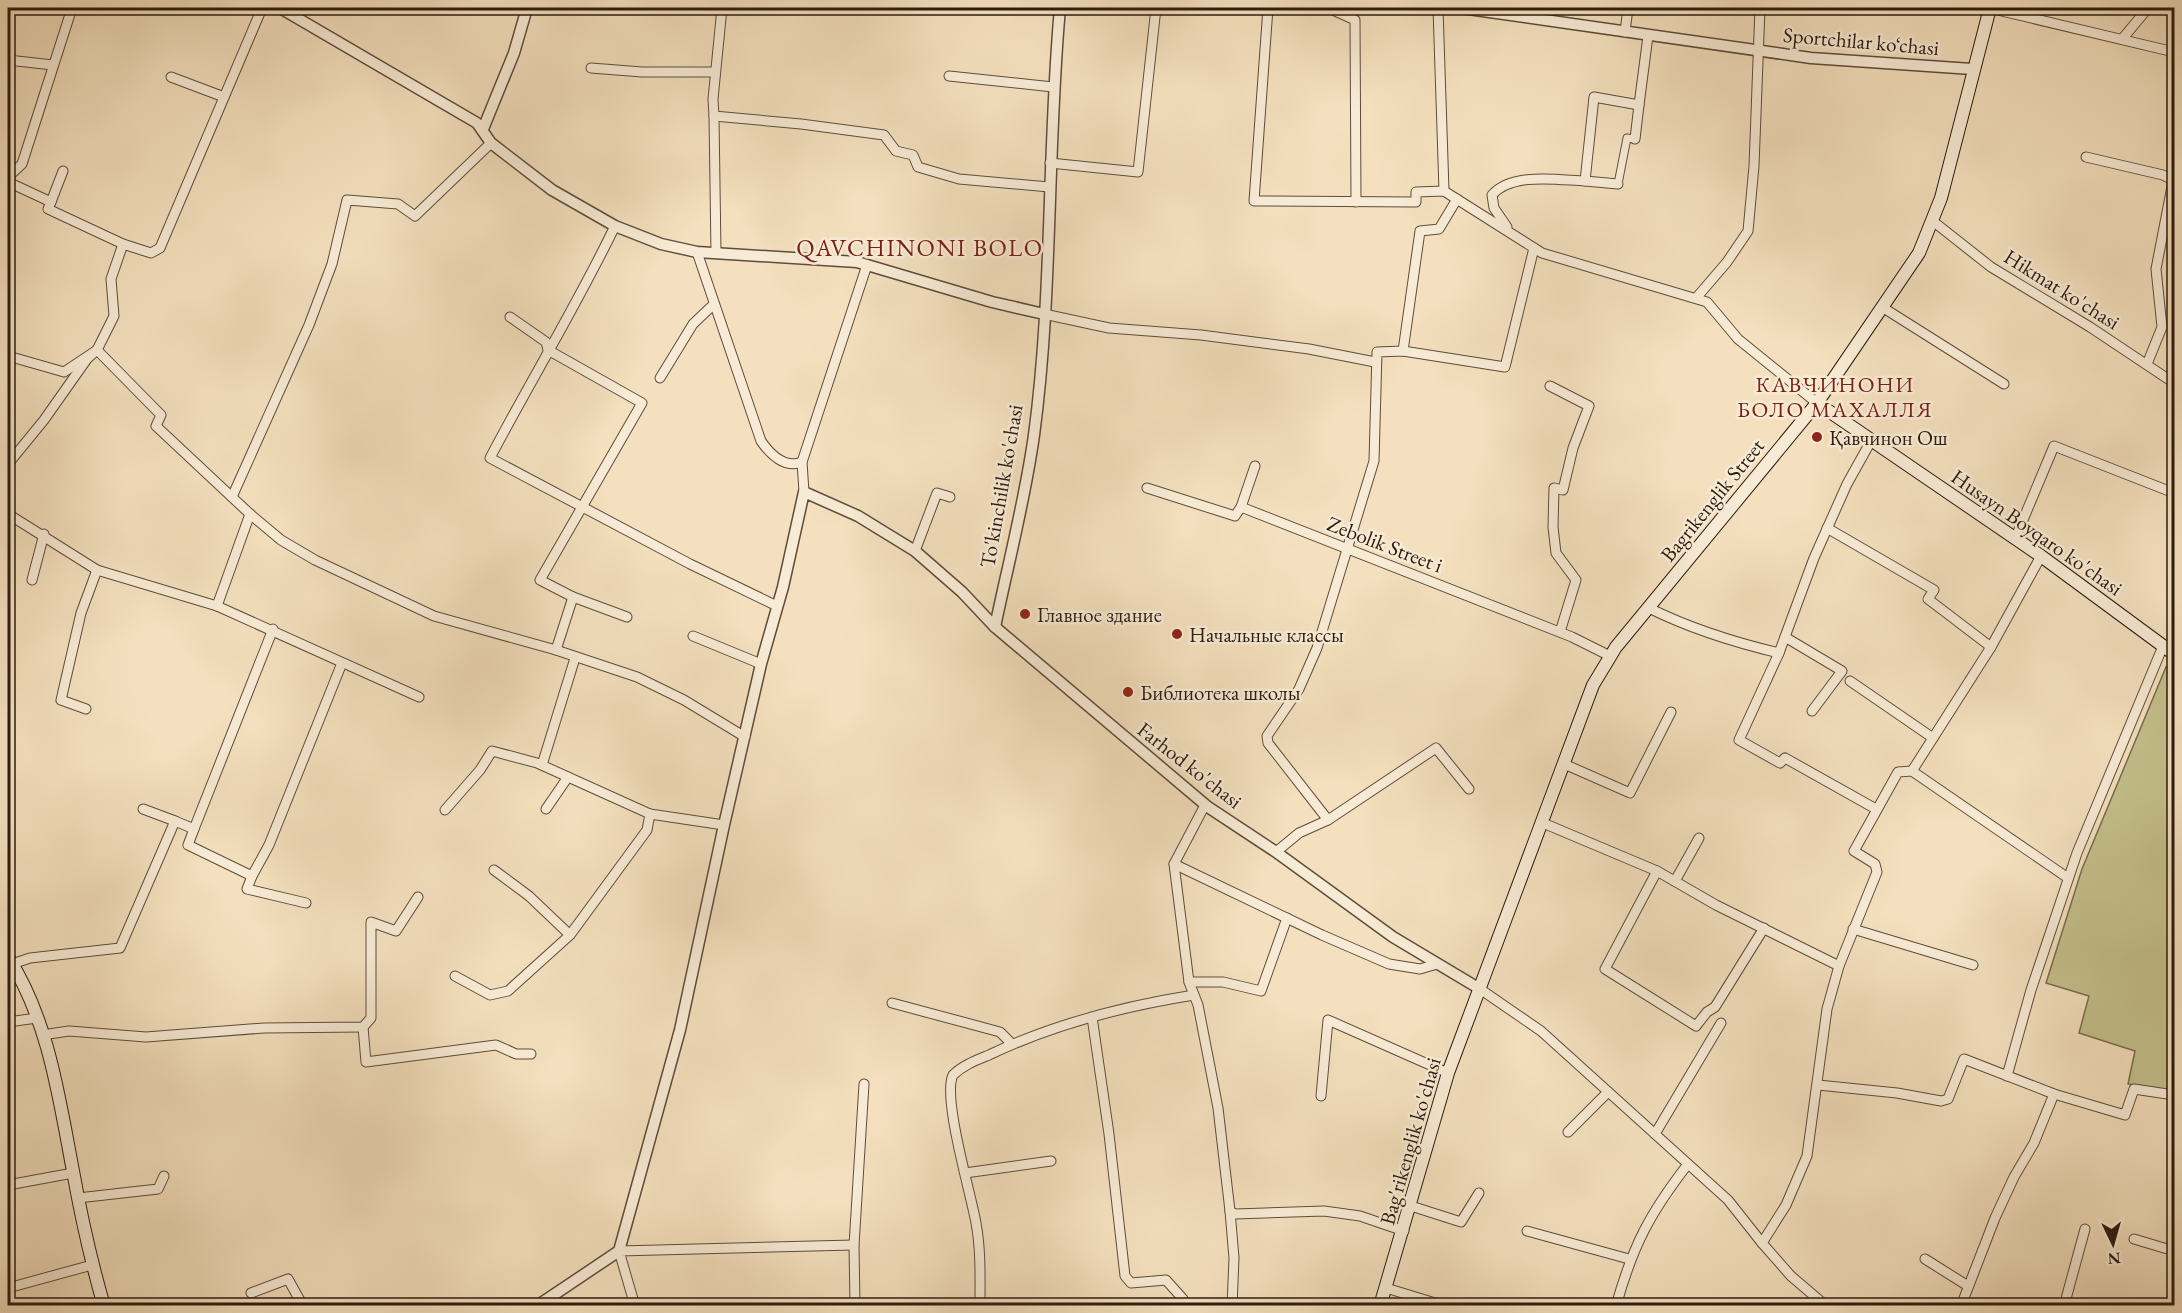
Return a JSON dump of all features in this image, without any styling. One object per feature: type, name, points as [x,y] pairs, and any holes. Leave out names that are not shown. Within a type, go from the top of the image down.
[{"type":"main road","name":"Bagrikenglik Street","points":[[1480,989],[1593,685],[1610,656],[1817,403],[1919,253],[1934,222],[1972,69],[1990,8]]},
{"type":"main road","name":"Husayn Boyqaro ko'chasi","points":[[1817,403],[2041,556],[2175,654]]},
{"type":"main road","points":[[10,961],[37,1018],[54,1065],[78,1198],[92,1264],[104,1305]]},
{"type":"main road","name":"Bag'rikenglik ko'chasi","points":[[1380,1305],[1404,1231],[1448,1073],[1480,989]]},
{"type":"street","points":[[8,177],[22,164],[72,8]]},
{"type":"street","points":[[63,171],[48,209],[123,244],[151,253],[160,248],[262,8]]},
{"type":"street","points":[[280,8],[483,129],[491,143],[552,190],[615,226],[661,244],[716,254],[867,265],[992,302],[1109,328],[1201,335],[1309,349],[1376,362]]},
{"type":"street","points":[[483,129],[514,53],[528,8]]},
{"type":"street","points":[[716,254],[715,72],[722,8]]},
{"type":"street","name":"To'kinchilik ko'chasi","points":[[995,627],[1034,436],[1044,314],[1053,87],[1060,8]]},
{"type":"street","points":[[1050,163],[1138,172],[1156,8]]},
{"type":"street","points":[[1268,8],[1254,201],[1416,202],[1416,192],[1444,191],[1542,253],[1697,297],[1707,302],[1738,339],[1817,403]]},
{"type":"street","points":[[1328,8],[1355,20],[1356,202]]},
{"type":"street","points":[[1438,8],[1444,191]]},
{"type":"street","name":"Sportchilar ko‘chasi","points":[[1461,8],[1811,58],[1972,69]]},
{"type":"street","points":[[1625,33],[1628,8]]},
{"type":"street","points":[[1697,297],[1727,262],[1748,231],[1754,166],[1760,8]]},
{"type":"street","points":[[1990,8],[2175,52]]},
{"type":"street","points":[[2122,38],[2148,8]]},
{"type":"street","points":[[1510,231],[1494,208],[1492,195],[1498,188],[1512,183],[1540,180],[1585,180],[1618,184],[1627,138],[1635,139],[1648,36]]},
{"type":"street","points":[[8,60],[53,65]]},
{"type":"street","points":[[591,68],[642,72],[715,72]]},
{"type":"street","points":[[949,76],[1053,87]]},
{"type":"street","points":[[171,77],[224,98]]},
{"type":"street","points":[[1585,180],[1594,97],[1639,105]]},
{"type":"street","points":[[714,116],[885,135],[896,152],[913,155],[918,167],[959,179],[1049,187]]},
{"type":"street","points":[[232,497],[309,325],[332,264],[347,200],[398,204],[415,216],[491,143]]},
{"type":"street","points":[[2086,157],[2163,175],[2174,180],[2155,279],[2162,327],[2147,364]]},
{"type":"street","points":[[8,182],[51,202]]},
{"type":"street","points":[[1403,351],[1420,231],[1438,229],[1457,199]]},
{"type":"street","name":"Hikmat ko'chasi","points":[[1934,222],[1991,267],[2175,383]]},
{"type":"street","points":[[615,226],[584,290],[548,350],[490,458],[690,564],[777,606]]},
{"type":"street","points":[[8,464],[44,420],[87,359],[97,350],[114,316],[111,279],[123,244]]},
{"type":"street","points":[[1328,820],[1268,743],[1267,736],[1299,689],[1317,648],[1374,461],[1377,352],[1403,351],[1505,368],[1534,248]]},
{"type":"street","points":[[697,252],[761,441],[769,452],[780,460],[790,464],[802,462]]},
{"type":"street","points":[[635,1305],[619,1251],[680,1030],[761,664],[783,587],[804,492],[802,462],[867,265]]},
{"type":"street","points":[[660,378],[693,324],[714,304]]},
{"type":"street","points":[[1882,307],[2004,384]]},
{"type":"street","points":[[510,317],[546,342],[548,350],[642,403],[540,580],[573,597],[627,617]]},
{"type":"street","points":[[97,350],[161,415],[156,426],[281,540],[372,589],[434,616],[556,650],[637,677],[684,700],[745,737]]},
{"type":"street","points":[[8,356],[64,372],[97,350]]},
{"type":"street","points":[[1550,386],[1589,406],[1563,490],[1554,488],[1552,499],[1556,553],[1576,580],[1560,632]]},
{"type":"street","points":[[1871,441],[1827,528],[1779,653],[1739,740],[1780,763],[1785,758],[1876,809]]},
{"type":"street","points":[[2015,539],[2054,446],[2175,493]]},
{"type":"street","points":[[1241,507],[1255,466]]},
{"type":"street","name":"Zebolik Street i","points":[[1148,488],[1235,516],[1241,507],[1560,632],[1610,656]]},
{"type":"street","name":"Farhod ko'chasi","points":[[804,492],[858,516],[915,551],[962,592],[995,627],[1205,805],[1276,852],[1393,937],[1480,989]]},
{"type":"street","points":[[915,551],[937,493],[950,497]]},
{"type":"street","points":[[8,514],[44,534],[67,552],[97,570],[216,606],[273,629],[419,697]]},
{"type":"street","points":[[216,606],[250,514]]},
{"type":"street","points":[[1827,528],[1934,590],[1928,599],[1991,647]]},
{"type":"street","points":[[32,580],[44,534]]},
{"type":"street","points":[[1912,771],[1991,647],[2041,556]]},
{"type":"street","points":[[86,709],[61,700],[81,613],[97,570]]},
{"type":"street","points":[[556,650],[573,597]]},
{"type":"street","points":[[1649,608],[1687,627],[1726,640],[1779,653]]},
{"type":"street","points":[[252,876],[188,844],[273,629]]},
{"type":"street","points":[[693,636],[761,664]]},
{"type":"street","points":[[1785,637],[1842,671],[1812,711]]},
{"type":"street","points":[[2007,1076],[2031,990],[2068,878],[2163,646]]},
{"type":"street","points":[[542,765],[575,658]]},
{"type":"street","points":[[306,903],[246,889],[269,845],[342,663]]},
{"type":"street","points":[[1850,681],[1933,738]]},
{"type":"street","points":[[1564,764],[1630,793],[1671,712]]},
{"type":"street","points":[[1276,852],[1299,833],[1328,820],[1436,748],[1469,789]]},
{"type":"street","points":[[445,810],[480,770],[492,751],[514,755],[542,765],[650,814],[724,825]]},
{"type":"street","points":[[1762,1243],[1786,1205],[1807,1155],[1827,1009],[1839,966],[1876,872],[1875,864],[1854,851],[1898,772],[1912,771],[2068,878]]},
{"type":"street","points":[[546,809],[568,777]]},
{"type":"street","points":[[1205,805],[1174,864],[1189,982],[1194,994],[1218,1108],[1234,1258],[1232,1305]]},
{"type":"street","points":[[143,809],[194,829]]},
{"type":"street","points":[[455,976],[490,995],[508,991],[570,935],[647,830],[650,814]]},
{"type":"street","points":[[10,961],[120,948],[175,821]]},
{"type":"street","points":[[1543,823],[1658,871],[1839,966]]},
{"type":"street","points":[[1675,881],[1699,838]]},
{"type":"street","points":[[1174,864],[1389,964],[1420,969],[1437,964]]},
{"type":"street","points":[[494,870],[529,896],[570,935]]},
{"type":"street","points":[[1658,871],[1605,969],[1696,1026],[1707,1012],[1715,1007],[1764,928]]},
{"type":"street","points":[[418,897],[396,931],[371,922],[370,1018],[363,1027],[366,1062],[496,1045],[516,1054],[531,1054]]},
{"type":"street","points":[[1189,982],[1223,982],[1261,991],[1287,918]]},
{"type":"street","points":[[1853,929],[1973,965]]},
{"type":"street","points":[[1480,989],[1541,1031],[1728,1200],[1791,1276],[1826,1305]]},
{"type":"street","points":[[981,1305],[976,1225],[953,1109],[951,1079],[953,1074],[964,1066],[1012,1044],[1092,1017],[1135,1004],[1194,994]]},
{"type":"street","points":[[892,1003],[1000,1032],[1012,1044]]},
{"type":"street","points":[[1092,1017],[1109,1134],[1125,1276],[1131,1283],[1166,1280],[1183,1299],[1184,1305]]},
{"type":"street","points":[[8,1022],[37,1018]]},
{"type":"street","points":[[1321,1096],[1328,1020],[1448,1073]]},
{"type":"street","points":[[1654,1134],[1721,1023]]},
{"type":"street","points":[[42,1035],[69,1031],[146,1037],[264,1028],[363,1027]]},
{"type":"street","points":[[1818,1085],[1941,1101],[1948,1099],[1964,1059],[2054,1094],[2125,1115],[2134,1089],[2175,1095]]},
{"type":"street","points":[[855,1305],[854,1245],[864,1084]]},
{"type":"street","points":[[1568,1132],[1608,1092]]},
{"type":"street","points":[[1961,1305],[1995,1218],[2014,1177],[2034,1143],[2054,1094]]},
{"type":"street","points":[[965,1173],[1051,1161]]},
{"type":"street","points":[[1617,1305],[1629,1259],[1644,1226],[1688,1164]]},
{"type":"street","points":[[8,1185],[73,1173]]},
{"type":"street","points":[[78,1198],[158,1189],[164,1176]]},
{"type":"street","points":[[1411,1206],[1461,1222],[1479,1193]]},
{"type":"street","points":[[1230,1211],[1235,1214],[1323,1211],[1360,1216],[1404,1231]]},
{"type":"street","points":[[2064,1305],[2085,1229]]},
{"type":"street","points":[[1527,1230],[1629,1259]]},
{"type":"street","points":[[2134,1239],[2175,1251]]},
{"type":"street","points":[[537,1305],[619,1251],[854,1245]]},
{"type":"street","points":[[1925,1259],[1968,1286]]},
{"type":"street","points":[[8,1288],[92,1264]]},
{"type":"street","points":[[251,1293],[288,1279],[303,1305]]},
{"type":"street","points":[[1386,1288],[1445,1305]]},
{"type":"shaded area","points":[[2166,667],[2174,673],[2174,1092],[2128,1084],[2135,1051],[2079,1033],[2089,996],[2046,983],[2082,869]]},
{"type":"place","name":"Қавчинон Ош","points":[[1817,437]]},
{"type":"place","name":"Главное здание","points":[[1025,614]]},
{"type":"place","name":"Начальные классы","points":[[1177,634]]},
{"type":"place","name":"Библиотека школы","points":[[1128,692]]},
{"type":"district","name":"QAVCHINONI BOLO","points":[[920,247]]},
{"type":"district","name":"КАВЧИНОНИ БОЛО МАХАЛЛЯ","points":[[1835,396]]}]
